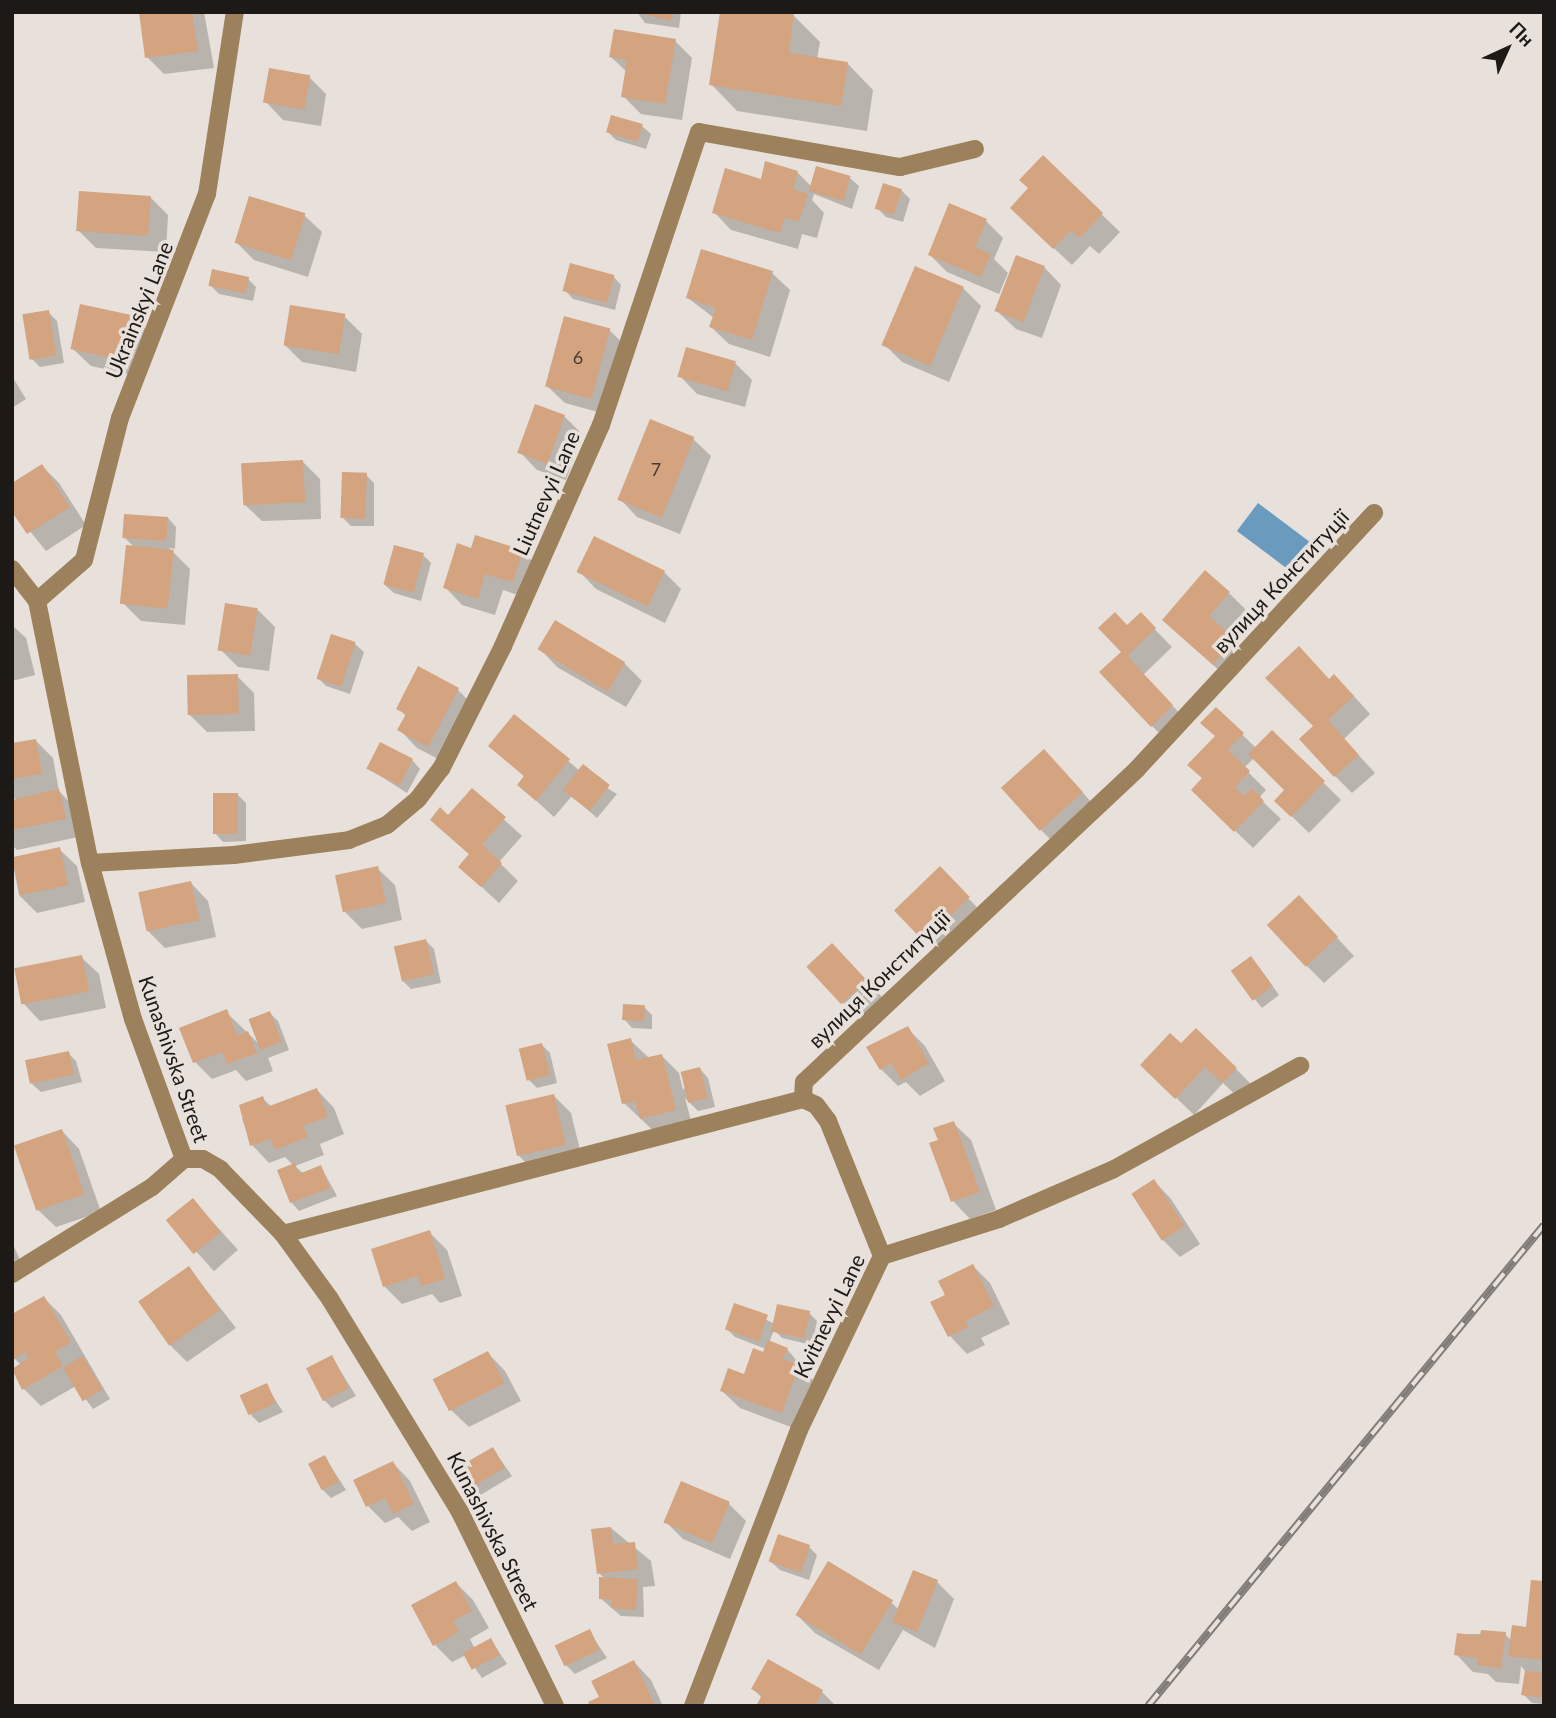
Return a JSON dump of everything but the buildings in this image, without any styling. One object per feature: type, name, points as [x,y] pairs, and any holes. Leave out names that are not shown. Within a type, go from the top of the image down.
[{"type":"street","name":"Ukrainskyi Lane","points":[[37,601],[84,560],[120,418],[207,194],[235,12]]},
{"type":"street","name":"Liutnevyi Lane","points":[[90,863],[234,855],[349,840],[387,825],[418,799],[441,769],[503,646],[601,425],[699,132],[900,167],[975,149]]},
{"type":"street","name":"вулиця Конституції","points":[[803,1099],[804,1082],[1137,768],[1374,513]]},
{"type":"street","name":"Kunashivska Street","points":[[12,569],[37,601],[90,863],[133,1019],[184,1158],[202,1159],[220,1169],[283,1234],[425,1448],[555,1706]]},
{"type":"street","name":"Kvitnevyi Lane","points":[[693,1706],[799,1430],[882,1256],[999,1219],[1101,1174],[1300,1066]]},
{"type":"street","points":[[283,1234],[803,1099],[816,1105],[828,1121],[882,1256]]},
{"type":"street","points":[[12,1274],[152,1187],[184,1158]]},
{"type":"water","points":[[1258,503],[1312,543],[1290,571],[1237,531]]},
{"type":"railway","points":[[1148,1706],[1544,1225]]}]
